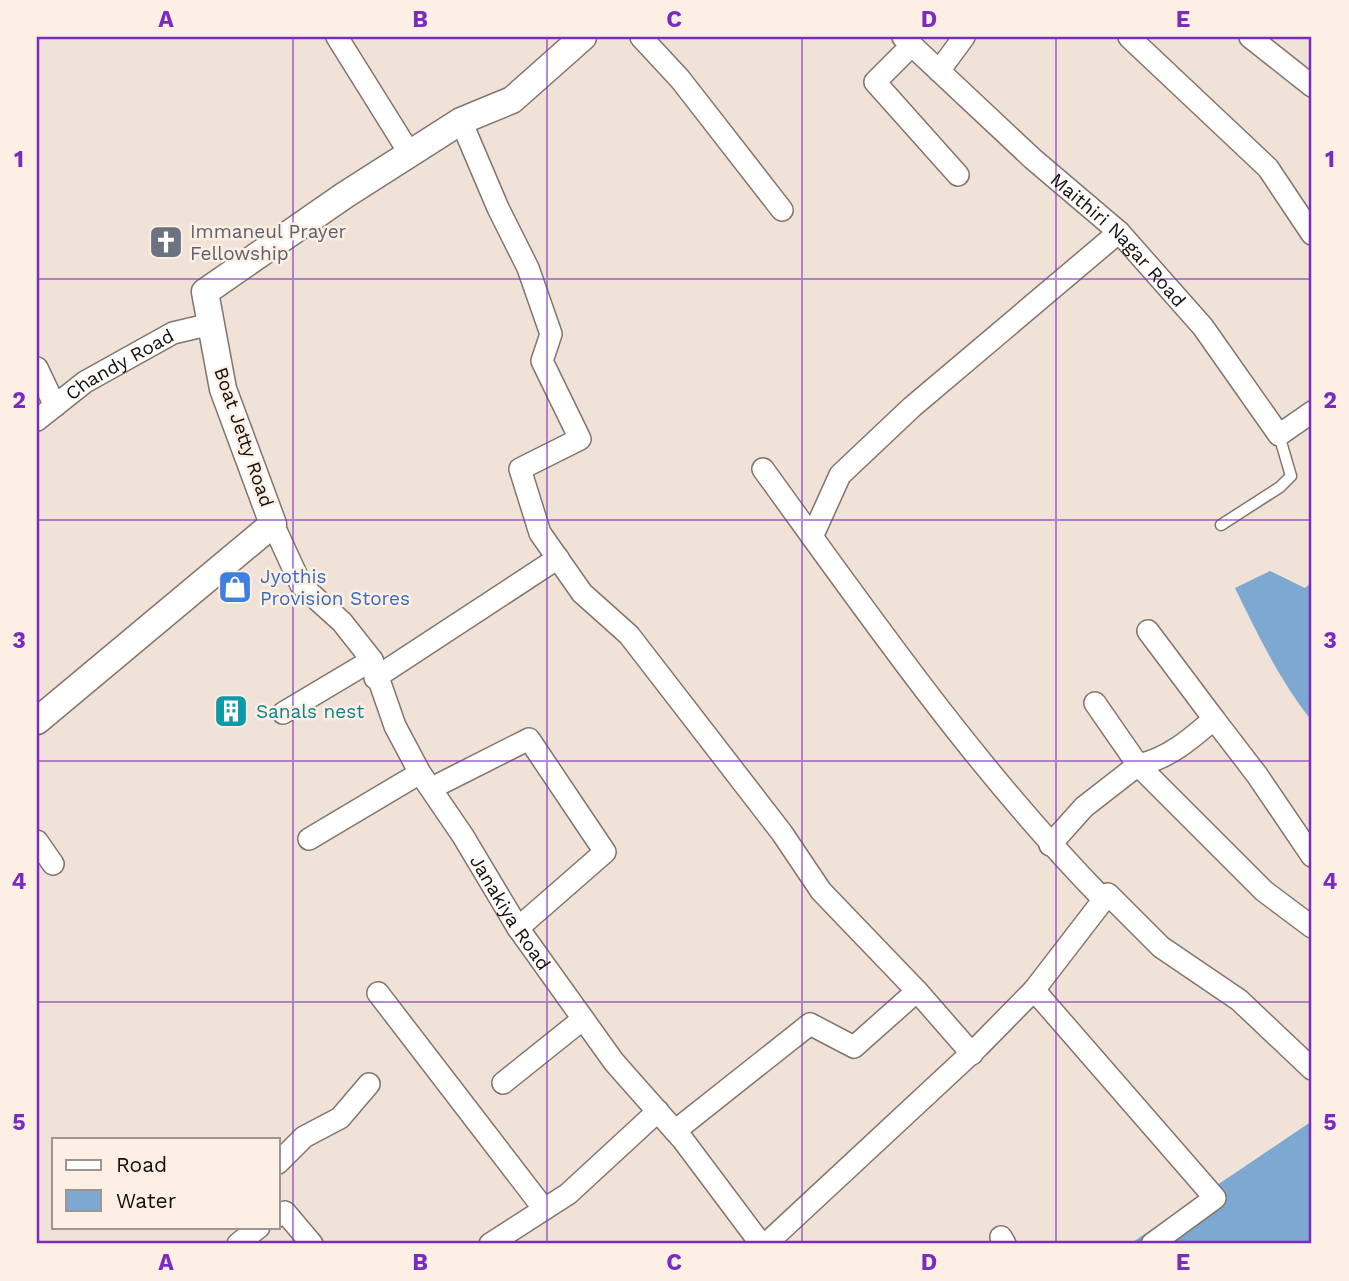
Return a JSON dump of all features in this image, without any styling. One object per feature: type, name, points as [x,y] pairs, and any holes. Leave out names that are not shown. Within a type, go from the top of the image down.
[{"type":"street","points":[[337,37],[410,154]]},
{"type":"street","name":"Boat Jetty Road","points":[[37,721],[273,524],[223,389],[205,292],[461,121],[512,100],[583,37]]},
{"type":"street","points":[[641,37],[680,79],[782,210]]},
{"type":"street","points":[[939,71],[964,37]]},
{"type":"street","points":[[1129,37],[1268,168],[1312,234]]},
{"type":"street","points":[[1251,37],[1312,86]]},
{"type":"street","points":[[907,41],[875,82],[958,175]]},
{"type":"street","name":"Maithiri Nagar Road","points":[[907,41],[1033,159],[1119,232],[1203,327],[1279,435]]},
{"type":"street","points":[[461,121],[498,208],[528,268],[551,334],[542,361],[580,439],[520,469],[541,533],[582,593],[629,635],[676,694],[732,772],[782,833],[821,891],[917,991],[972,1054]]},
{"type":"street","points":[[813,537],[840,475],[912,407],[1119,232]]},
{"type":"street","name":"Chandy Road","points":[[37,420],[85,382],[173,333],[211,324]]},
{"type":"street","points":[[37,368],[55,406]]},
{"type":"street","points":[[1279,435],[1312,412]]},
{"type":"street","points":[[763,469],[980,763],[1050,845],[1104,900]]},
{"type":"street","name":"Janakiya Road","points":[[273,524],[301,585],[342,622],[373,669],[394,726],[518,928],[614,1062],[675,1131],[763,1244]]},
{"type":"street","points":[[283,713],[373,669],[558,558]]},
{"type":"street","points":[[1148,631],[1257,775],[1312,856]]},
{"type":"street","points":[[1096,703],[1138,765],[1264,891],[1312,927]]},
{"type":"street","points":[[1050,845],[1084,807],[1138,765],[1150,763],[1189,741],[1214,719]]},
{"type":"street","points":[[309,839],[426,780],[529,739],[605,852],[518,928]]},
{"type":"street","points":[[37,841],[53,864]]},
{"type":"street","points":[[763,1244],[972,1054],[1034,990],[1108,894],[1161,947],[1239,1000],[1312,1069]]},
{"type":"street","points":[[1034,990],[1214,1198],[1152,1244]]},
{"type":"street","points":[[675,1131],[810,1024],[854,1047],[917,991]]},
{"type":"street","points":[[377,993],[544,1209]]},
{"type":"street","points":[[503,1083],[583,1019]]},
{"type":"street","points":[[280,1161],[304,1137],[340,1118],[369,1084]]},
{"type":"street","points":[[491,1244],[568,1194],[658,1111]]},
{"type":"street","points":[[280,1210],[312,1244]]},
{"type":"street","points":[[238,1244],[258,1228]]},
{"type":"lane","points":[[1220,525],[1280,487],[1291,476],[1279,435]]},
{"type":"water","points":[[1270,571],[1305,588],[1312,582],[1312,721],[1280,674],[1235,588]]},
{"type":"water","points":[[1312,1121],[1312,1244],[1130,1244]]},
{"type":"place","name":"Immaneul Prayer Fellowship","points":[[166,242]]},
{"type":"place","name":"Jyothis Provision Stores","points":[[235,587]]},
{"type":"place","name":"Sanals nest","points":[[231,711]]}]
